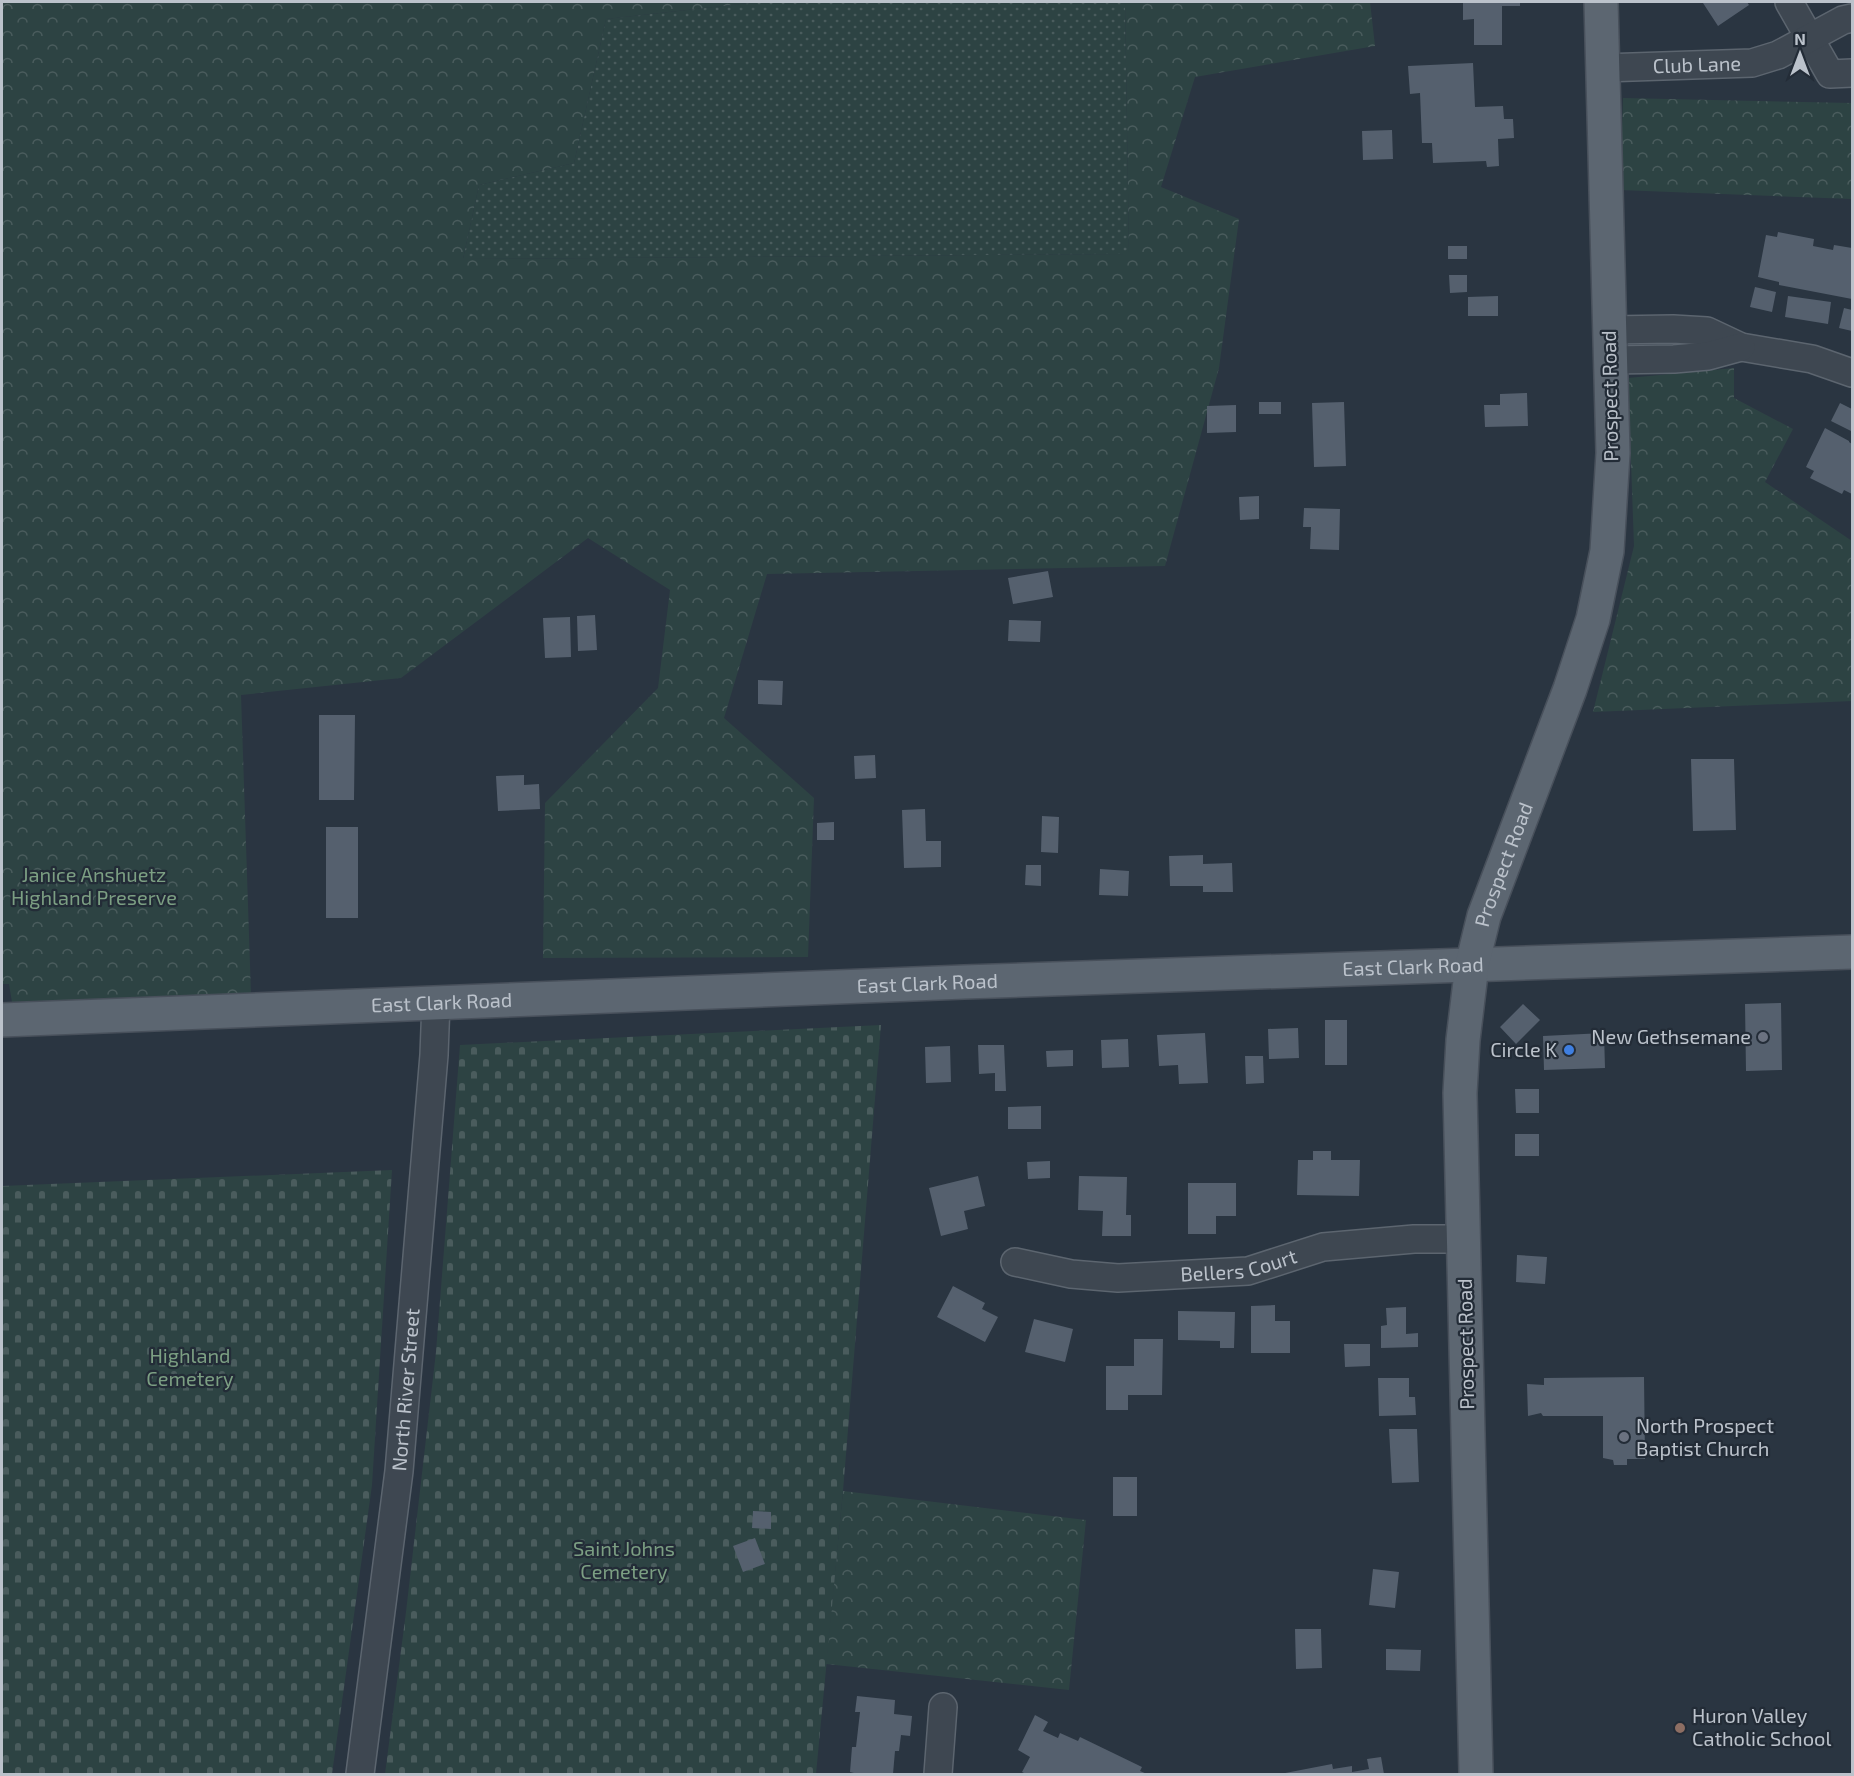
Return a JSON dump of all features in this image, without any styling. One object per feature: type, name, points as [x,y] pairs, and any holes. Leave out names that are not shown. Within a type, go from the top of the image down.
[{"type":"main road","name":"Prospect Road","points":[[1476,1774],[1460,1093],[1463,1040],[1472,964],[1484,916],[1570,689],[1593,619],[1607,551],[1613,453],[1601,2]]},
{"type":"main road","name":"East Clark Road","points":[[2,1020],[436,1002],[1852,952]]},
{"type":"street","points":[[1789,2],[1830,74],[1852,73]]},
{"type":"street","name":"Club Lane","points":[[1603,68],[1752,63],[1778,55],[1843,20],[1852,18]]},
{"type":"street","points":[[1609,345],[1674,359],[1708,356],[1741,347],[1812,359],[1852,374]]},
{"type":"street","name":"North River Street","points":[[360,1774],[399,1471],[433,1067],[436,1002]]},
{"type":"street","name":"Bellers Court","points":[[1015,1262],[1071,1274],[1118,1278],[1141,1277],[1248,1271],[1323,1247],[1414,1239],[1463,1239]]},
{"type":"street","points":[[938,1774],[943,1707]]},
{"type":"green space","name":"Janice Anshuetz Highland Preserve","points":[[2,2],[759,2],[606,19],[574,163],[479,185],[463,259],[1129,254],[1125,2],[1370,2],[1375,46],[1195,77],[1161,187],[1239,219],[1219,368],[1165,566],[767,574],[724,718],[814,798],[808,957],[543,958],[545,803],[658,688],[670,590],[588,538],[401,678],[241,695],[251,995],[12,1002],[9,984],[2,984]]},
{"type":"green space","points":[[759,2],[1125,2],[1129,254],[463,259],[479,185],[574,163],[606,19]]},
{"type":"green space","points":[[1623,98],[1852,103],[1852,199],[1620,190]]},
{"type":"green space","points":[[1734,368],[1734,398],[1793,429],[1765,482],[1852,541],[1852,701],[1593,712],[1634,546],[1628,378]]},
{"type":"green space","name":"Saint Johns Cemetery","points":[[881,1025],[843,1491],[816,1774],[385,1774],[436,1352],[460,1045]]},
{"type":"green space","name":"Highland Cemetery","points":[[392,1170],[372,1485],[332,1774],[2,1774],[2,1186]]},
{"type":"green space","points":[[843,1491],[1086,1520],[1069,1690],[826,1664]]},
{"type":"building","points":[[1463,2],[1520,2],[1520,6],[1502,6],[1502,45],[1474,45],[1474,19],[1463,20]]},
{"type":"building","points":[[1747,2],[1749,5],[1718,26],[1703,3]]},
{"type":"building","points":[[1473,63],[1475,107],[1503,106],[1504,119],[1513,119],[1514,138],[1498,139],[1499,166],[1487,167],[1486,161],[1433,163],[1432,143],[1422,143],[1420,93],[1410,94],[1408,66]]},
{"type":"building","points":[[1392,130],[1393,159],[1363,160],[1362,131]]},
{"type":"building","points":[[1778,232],[1814,239],[1813,246],[1833,250],[1834,245],[1852,248],[1852,299],[1779,285],[1779,282],[1758,277],[1766,235],[1777,237]]},
{"type":"building","points":[[1448,246],[1467,246],[1467,259],[1448,259]]},
{"type":"building","points":[[1449,275],[1467,275],[1467,292],[1450,293]]},
{"type":"building","points":[[1755,287],[1776,292],[1772,312],[1750,307]]},
{"type":"building","points":[[1498,296],[1498,316],[1468,316],[1468,297]]},
{"type":"building","points":[[1788,296],[1831,302],[1828,324],[1785,317]]},
{"type":"building","points":[[1844,308],[1852,310],[1852,331],[1839,328]]},
{"type":"building","points":[[1527,393],[1528,426],[1485,427],[1484,405],[1500,405],[1500,394]]},
{"type":"building","points":[[1259,402],[1281,402],[1281,414],[1259,414]]},
{"type":"building","points":[[1344,402],[1346,466],[1314,467],[1312,403]]},
{"type":"building","points":[[1840,403],[1852,409],[1851,431],[1831,421]]},
{"type":"building","points":[[1236,405],[1236,432],[1207,433],[1207,406]]},
{"type":"building","points":[[1825,428],[1852,444],[1852,494],[1844,490],[1842,494],[1810,478],[1814,471],[1806,467]]},
{"type":"building","points":[[1259,496],[1259,519],[1240,520],[1239,497]]},
{"type":"building","points":[[1304,508],[1340,509],[1339,550],[1310,549],[1311,527],[1303,527]]},
{"type":"building","points":[[1048,571],[1053,597],[1013,604],[1008,578]]},
{"type":"building","points":[[595,615],[597,650],[578,651],[577,616]]},
{"type":"building","points":[[570,617],[571,657],[545,658],[543,618]]},
{"type":"building","points":[[1009,620],[1041,621],[1040,642],[1008,641]]},
{"type":"building","points":[[758,680],[783,681],[782,705],[758,704]]},
{"type":"building","points":[[319,715],[355,715],[354,800],[319,800]]},
{"type":"building","points":[[875,755],[876,778],[855,779],[854,756]]},
{"type":"building","points":[[1691,759],[1734,759],[1736,830],[1693,831]]},
{"type":"building","points":[[524,775],[524,785],[539,784],[540,809],[498,811],[496,776]]},
{"type":"building","points":[[925,809],[926,841],[941,841],[941,867],[904,868],[902,810]]},
{"type":"building","points":[[1042,816],[1059,817],[1058,853],[1041,852]]},
{"type":"building","points":[[834,822],[834,840],[817,840],[817,823]]},
{"type":"building","points":[[326,827],[358,827],[358,918],[326,918]]},
{"type":"building","points":[[1203,855],[1203,864],[1232,863],[1233,892],[1203,892],[1203,886],[1170,886],[1169,856]]},
{"type":"building","points":[[1026,865],[1041,865],[1041,886],[1025,885]]},
{"type":"building","points":[[1100,869],[1129,871],[1128,896],[1099,895]]},
{"type":"building","name":"New Gethsemane","points":[[1781,1003],[1782,1070],[1746,1071],[1745,1004]]},
{"type":"building","points":[[1523,1004],[1540,1020],[1516,1044],[1500,1027]]},
{"type":"building","points":[[1325,1020],[1347,1020],[1347,1065],[1325,1065]]},
{"type":"building","points":[[1298,1028],[1299,1058],[1269,1059],[1268,1029]]},
{"type":"building","points":[[1205,1033],[1208,1083],[1179,1084],[1178,1065],[1159,1066],[1157,1035]]},
{"type":"building","points":[[1604,1033],[1605,1068],[1544,1070],[1543,1036]]},
{"type":"building","points":[[1128,1039],[1129,1067],[1102,1068],[1101,1040]]},
{"type":"building","points":[[978,1045],[1004,1045],[1006,1091],[995,1091],[995,1073],[979,1074]]},
{"type":"building","points":[[950,1046],[951,1082],[926,1083],[925,1047]]},
{"type":"building","points":[[1073,1050],[1073,1066],[1047,1067],[1046,1051]]},
{"type":"building","points":[[1245,1056],[1263,1056],[1264,1083],[1246,1084]]},
{"type":"building","points":[[1515,1089],[1539,1089],[1539,1113],[1516,1113]]},
{"type":"building","points":[[1041,1106],[1041,1129],[1008,1129],[1008,1107]]},
{"type":"building","points":[[1515,1134],[1539,1134],[1539,1156],[1515,1156]]},
{"type":"building","points":[[1313,1151],[1331,1151],[1331,1160],[1360,1160],[1359,1196],[1297,1195],[1298,1160],[1313,1160]]},
{"type":"building","points":[[1050,1161],[1050,1178],[1028,1179],[1027,1162]]},
{"type":"building","points":[[978,1176],[985,1206],[964,1211],[968,1229],[941,1236],[929,1188]]},
{"type":"building","points":[[1079,1176],[1127,1177],[1126,1215],[1131,1215],[1131,1236],[1102,1236],[1103,1211],[1078,1210]]},
{"type":"building","points":[[1188,1183],[1236,1183],[1236,1216],[1216,1216],[1216,1234],[1188,1234]]},
{"type":"building","points":[[1517,1255],[1547,1257],[1545,1284],[1516,1282]]},
{"type":"building","points":[[953,1286],[985,1303],[982,1309],[998,1317],[985,1342],[937,1317]]},
{"type":"building","points":[[1275,1305],[1275,1321],[1290,1321],[1290,1353],[1251,1353],[1251,1306]]},
{"type":"building","points":[[1406,1307],[1406,1334],[1418,1333],[1418,1347],[1381,1348],[1381,1326],[1387,1325],[1386,1308]]},
{"type":"building","points":[[1178,1311],[1235,1312],[1234,1348],[1220,1348],[1220,1341],[1178,1340]]},
{"type":"building","points":[[1034,1319],[1073,1329],[1065,1362],[1025,1352]]},
{"type":"building","points":[[1134,1339],[1163,1339],[1162,1395],[1128,1395],[1128,1410],[1106,1410],[1106,1366],[1134,1366]]},
{"type":"building","points":[[1344,1344],[1370,1344],[1370,1366],[1345,1367]]},
{"type":"building","name":"North Prospect Baptist Church","points":[[1644,1377],[1645,1459],[1627,1459],[1627,1465],[1614,1465],[1613,1460],[1603,1458],[1603,1416],[1543,1416],[1541,1413],[1528,1416],[1527,1384],[1544,1385],[1544,1378]]},
{"type":"building","points":[[1378,1378],[1409,1378],[1409,1397],[1415,1397],[1416,1415],[1379,1416]]},
{"type":"building","points":[[1389,1429],[1417,1429],[1419,1482],[1392,1483]]},
{"type":"building","points":[[1113,1477],[1137,1477],[1137,1516],[1113,1516]]},
{"type":"building","points":[[753,1511],[771,1512],[771,1529],[752,1528]]},
{"type":"building","points":[[755,1538],[765,1564],[743,1572],[733,1546]]},
{"type":"building","points":[[1373,1569],[1399,1572],[1395,1608],[1369,1605]]},
{"type":"building","points":[[1295,1629],[1321,1629],[1322,1668],[1296,1669]]},
{"type":"building","points":[[1386,1649],[1421,1650],[1420,1671],[1386,1670]]},
{"type":"building","points":[[857,1696],[895,1700],[894,1714],[912,1716],[910,1736],[901,1735],[899,1751],[895,1751],[893,1774],[854,1774],[850,1772],[852,1747],[856,1747],[860,1712],[855,1712]]},
{"type":"building","points":[[1035,1715],[1048,1722],[1043,1731],[1058,1738],[1060,1733],[1078,1741],[1080,1737],[1142,1767],[1140,1771],[1147,1774],[1026,1774],[1022,1772],[1030,1757],[1018,1750]]},
{"type":"building","points":[[1381,1757],[1384,1774],[1280,1774],[1332,1764],[1333,1769],[1352,1766],[1352,1772],[1369,1769],[1367,1759]]},
{"type":"place","name":"New Gethsemane","points":[[1763,1037]]},
{"type":"place","name":"Circle K","points":[[1569,1050]]},
{"type":"place","name":"North Prospect Baptist Church","points":[[1624,1437]]},
{"type":"place","name":"Huron Valley Catholic School","points":[[1680,1728]]}]
